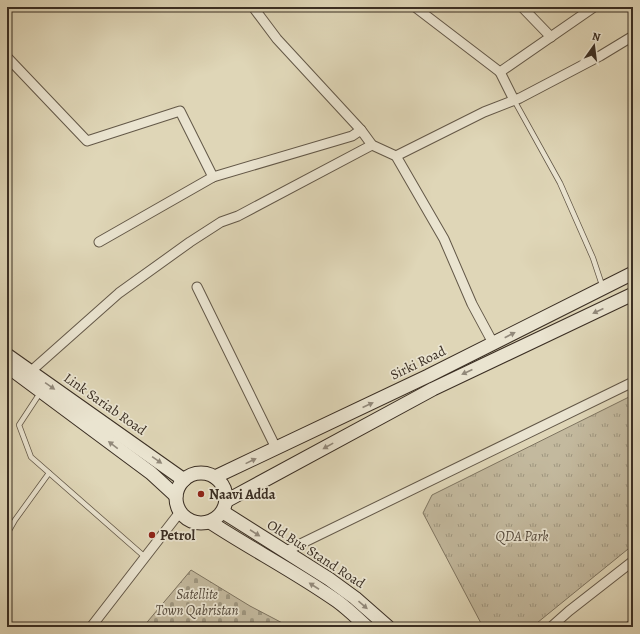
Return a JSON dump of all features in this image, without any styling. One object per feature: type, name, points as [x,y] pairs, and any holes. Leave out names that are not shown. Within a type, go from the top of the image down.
[{"type":"main road","name":"Sirki Road","points":[[215,477],[428,376],[633,273]]},
{"type":"main road","points":[[224,506],[433,388],[633,294]]},
{"type":"main road","name":"Link Sariab Road","points":[[7,355],[184,480]]},
{"type":"main road","name":"Link Sariab Road","points":[[7,366],[151,473],[176,496]]},
{"type":"main road","points":[[200,473],[215,477],[224,487],[226,494],[224,506],[217,518],[210,522],[202,523],[194,522],[186,518],[180,512],[176,503],[176,496],[179,487],[184,480],[194,474],[200,473]]},
{"type":"main road","name":"Old Bus Stand Road","points":[[224,506],[284,552],[329,579],[355,598],[388,627]]},
{"type":"main road","name":"Old Bus Stand Road","points":[[210,522],[291,571],[338,602],[367,627]]},
{"type":"street","points":[[253,7],[277,39],[361,130],[372,145],[396,156],[444,239],[472,304],[493,344]]},
{"type":"street","points":[[415,7],[500,72],[514,100]]},
{"type":"street","points":[[522,7],[551,37]]},
{"type":"street","points":[[500,72],[594,7]]},
{"type":"street","points":[[396,156],[484,112],[514,100],[600,56],[633,36]]},
{"type":"street","points":[[7,57],[87,141],[180,110],[213,177]]},
{"type":"street","points":[[99,242],[213,177],[352,136],[361,130]]},
{"type":"street","points":[[30,372],[119,293],[190,242],[221,222],[238,216],[372,145]]},
{"type":"street","points":[[197,287],[276,448]]},
{"type":"street","points":[[284,552],[633,382]]},
{"type":"street","points":[[91,627],[180,512]]},
{"type":"street","points":[[551,627],[633,561]]},
{"type":"street","points":[[629,627],[633,624]]},
{"type":"lane","points":[[514,100],[560,183],[593,258],[603,288]]},
{"type":"lane","points":[[41,391],[19,425],[31,457],[146,557]]},
{"type":"lane","points":[[7,534],[15,520],[49,473]]},
{"type":"green space","name":"QDA Park","points":[[633,395],[633,545],[532,627],[483,627],[423,513],[432,495]]},
{"type":"green space","name":"Satellite Town Qabristan","points":[[191,570],[250,606],[290,627],[143,627]]},
{"type":"place","name":"Naavi Adda","points":[[201,494]]},
{"type":"place","name":"Petrol","points":[[152,535]]}]
